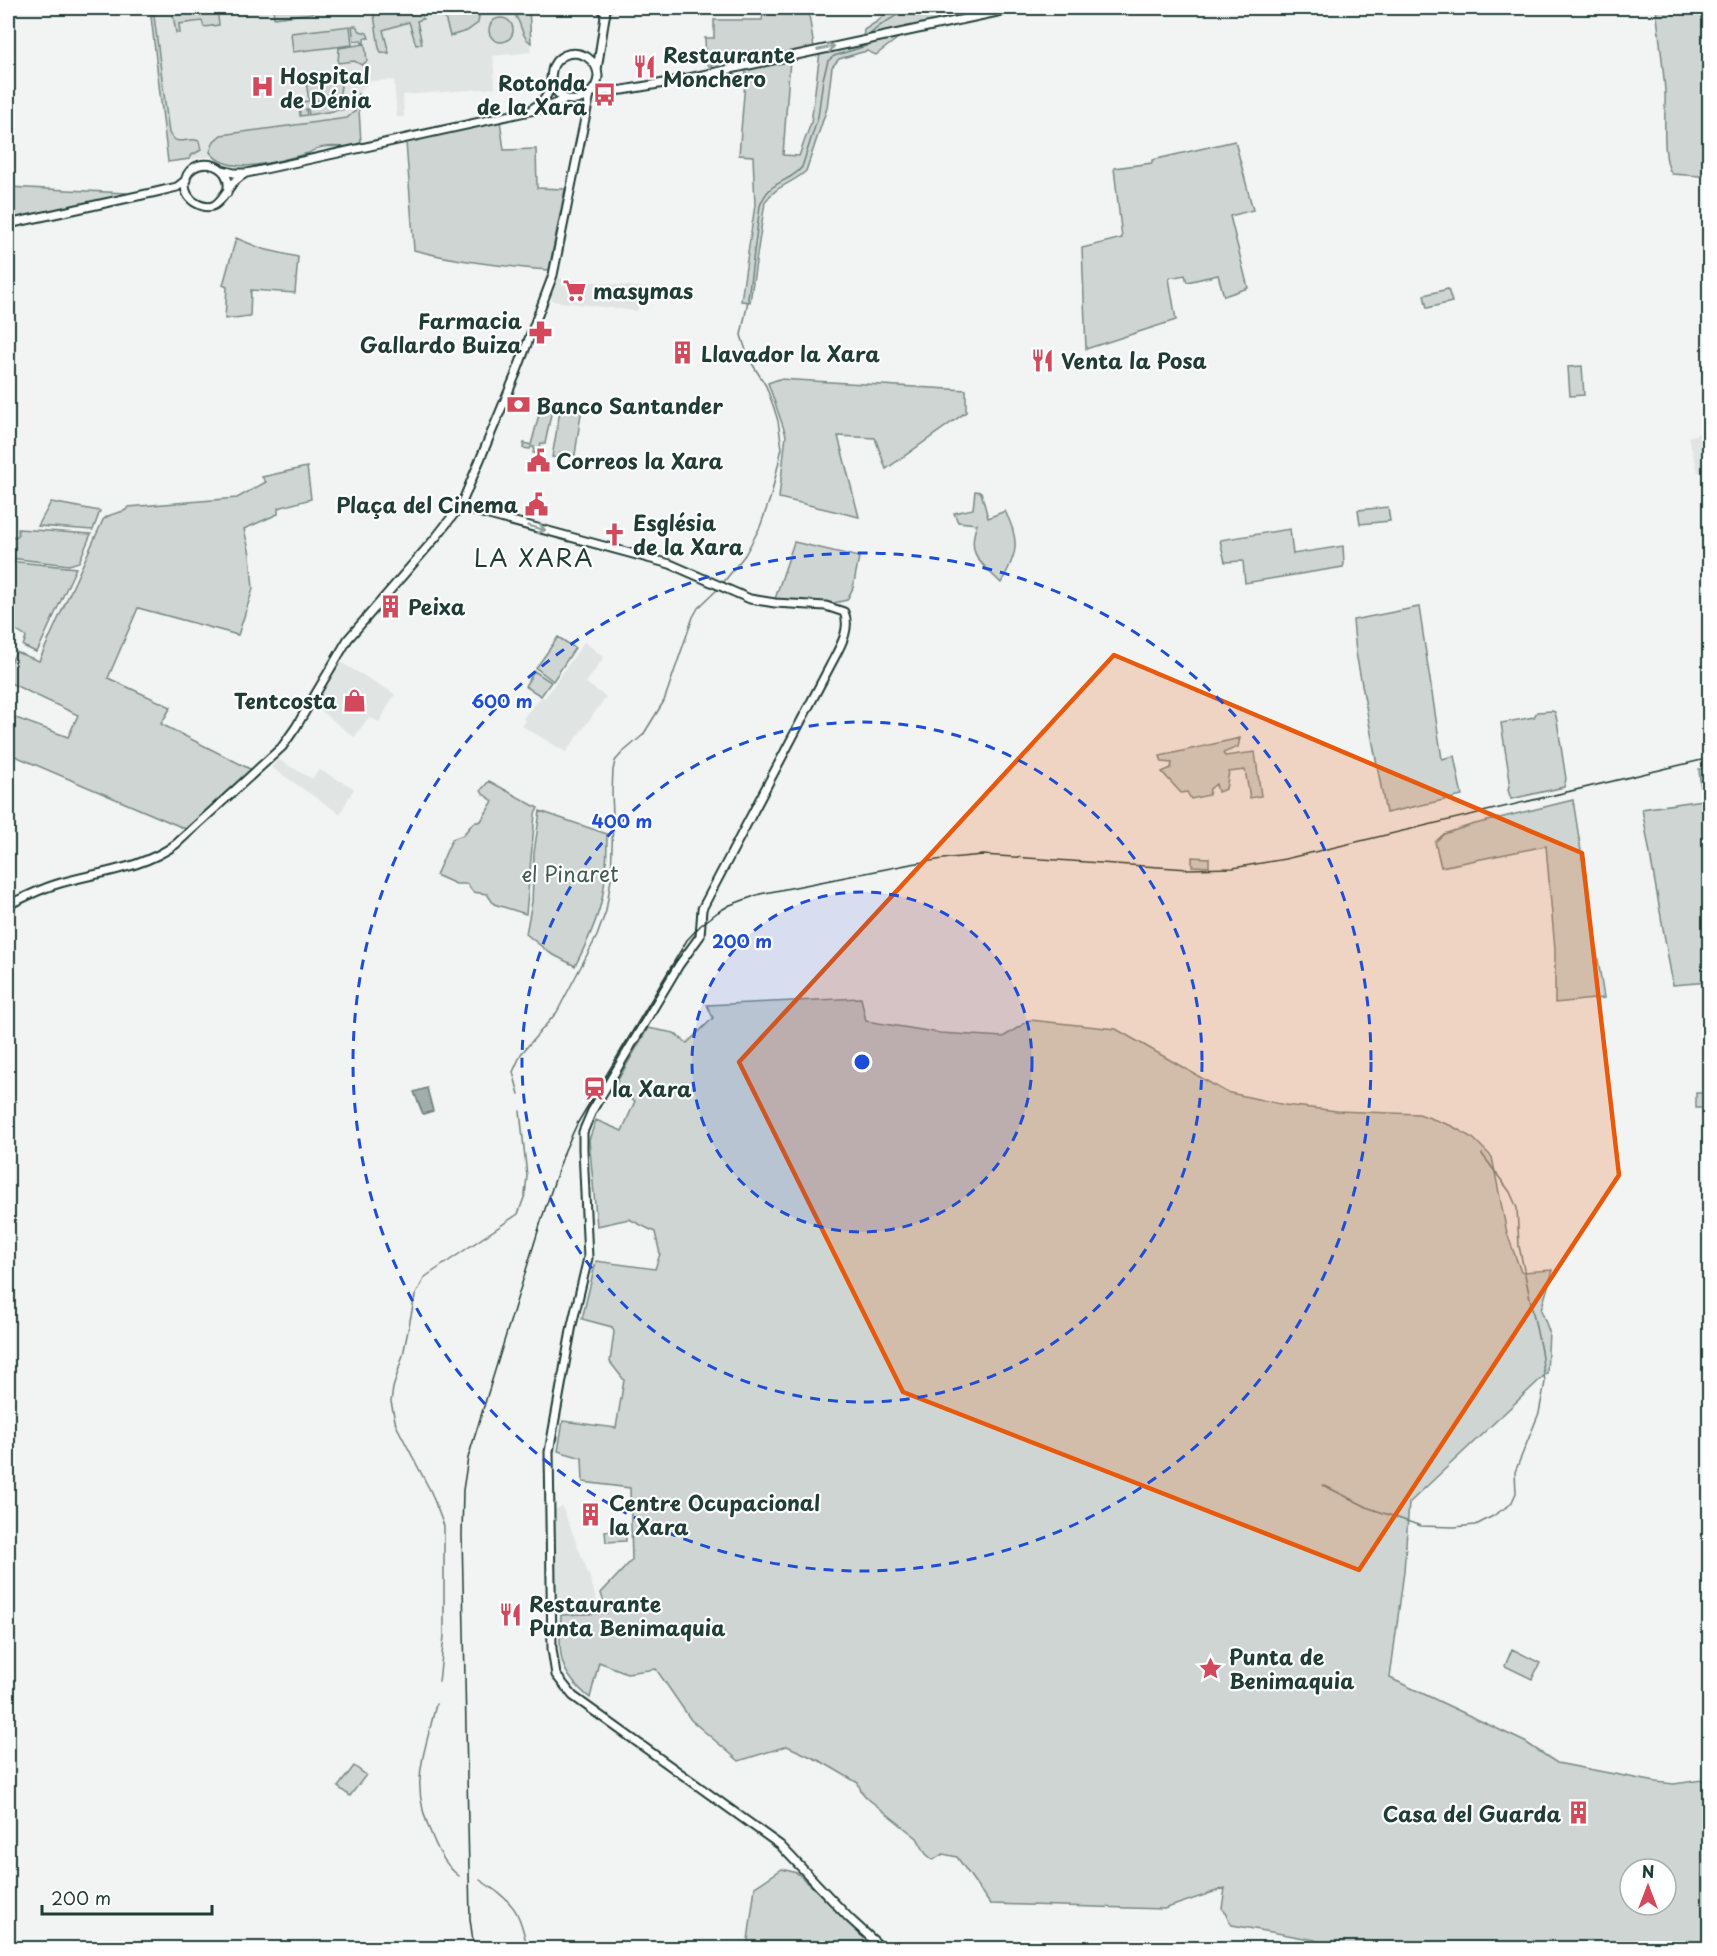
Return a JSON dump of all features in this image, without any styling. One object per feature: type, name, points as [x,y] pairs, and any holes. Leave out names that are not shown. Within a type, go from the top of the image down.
[{"type":"main road","points":[[552,84],[558,93],[567,99],[576,100],[591,93],[708,74],[1016,8]]},
{"type":"main road","points":[[605,10],[597,70],[598,79],[604,87],[613,91]]},
{"type":"main road","points":[[526,112],[546,100],[552,84],[552,69],[558,60],[570,54],[590,54],[599,45]]},
{"type":"main road","points":[[583,55],[594,63],[597,70]]},
{"type":"main road","points":[[8,905],[55,885],[143,862],[170,849],[282,747],[348,639],[461,505],[515,376],[553,275],[591,93],[598,79]]},
{"type":"main road","points":[[8,224],[177,187],[200,164],[211,164],[234,173],[247,172],[526,112],[567,99]]},
{"type":"main road","points":[[576,100],[582,106],[585,120]]},
{"type":"main road","points":[[222,170],[227,178],[227,192]]},
{"type":"main road","points":[[156,192],[174,192],[190,198],[199,205],[209,206],[220,202],[233,182],[247,172]]},
{"type":"main road","points":[[186,180],[190,198]]},
{"type":"main road","points":[[461,505],[676,566],[757,600],[826,606],[844,612],[847,626],[838,650],[702,909],[700,936],[682,960],[592,1111],[584,1132],[583,1159],[588,1258],[572,1325],[549,1452],[552,1649],[556,1675],[573,1696],[780,1845],[833,1902],[882,1948]]},
{"type":"main road","points":[[676,566],[685,562]]},
{"type":"highlighted area","points":[[1114,655],[1582,853],[1619,1175],[1359,1570],[903,1392],[739,1062]]},
{"type":"shaded area","name":"Hospital de Dénia","points":[[150,8],[529,8],[531,52],[493,56],[495,88],[403,95],[404,117],[397,117],[394,80],[371,81],[358,93],[361,143],[347,147],[339,144],[247,166],[230,166],[213,156],[168,162]]},
{"type":"shaded area","points":[[558,278],[644,288],[637,311],[553,301],[551,298]]},
{"type":"shaded area","points":[[1709,430],[1709,471],[1698,472],[1688,437]]},
{"type":"shaded area","points":[[584,642],[604,657],[586,683],[606,697],[566,752],[522,726],[526,721],[523,718],[541,697],[545,698]]},
{"type":"shaded area","name":"Tentcosta","points":[[340,662],[395,694],[379,722],[369,717],[354,737],[315,706]]},
{"type":"shaded area","name":"Tentcosta","points":[[279,760],[312,779],[319,770],[354,788],[340,814],[271,767]]},
{"type":"shaded area","points":[[427,1088],[433,1111],[423,1114],[414,1092]]},
{"type":"shaded area","points":[[562,1506],[590,1578],[599,1610],[556,1610],[555,1510]]},
{"type":"green space","points":[[150,8],[153,8],[169,133],[179,141],[199,141],[201,150],[190,156],[190,159],[168,162]]},
{"type":"green space","points":[[172,8],[217,8],[219,25],[204,27],[202,21],[179,24],[180,33],[176,33]]},
{"type":"green space","points":[[273,8],[313,8],[313,13],[274,18]]},
{"type":"green space","points":[[373,8],[420,8],[423,19],[417,21],[422,44],[416,45],[409,22],[383,30],[389,53],[381,52]]},
{"type":"green space","points":[[448,8],[480,8],[478,23],[467,31],[450,36],[444,14],[450,12]]},
{"type":"green space","points":[[517,8],[529,8],[531,43],[527,40],[512,12]]},
{"type":"green space","points":[[764,8],[808,8],[814,48],[709,66],[706,60],[705,38],[714,38],[714,20],[762,20]]},
{"type":"green space","points":[[891,8],[1005,8],[863,38],[864,30],[878,21]]},
{"type":"green space","points":[[1656,8],[1709,8],[1709,154],[1703,175],[1700,176],[1672,174],[1666,158],[1665,91]]},
{"type":"green space","points":[[501,18],[510,21],[513,30],[510,39],[501,42],[492,39],[489,30],[492,21]]},
{"type":"green space","points":[[350,26],[352,45],[293,52],[291,33]]},
{"type":"green space","points":[[352,26],[367,33],[369,38],[364,38],[364,43],[361,40],[354,41]]},
{"type":"green space","points":[[902,35],[876,55],[867,51],[859,53],[839,59],[832,67],[827,108],[806,171],[779,188],[765,202],[750,302],[741,301],[755,205],[753,156],[739,155],[746,70],[790,59],[783,155],[799,156],[811,123],[820,52]]},
{"type":"green space","points":[[365,44],[367,61],[362,65],[354,61],[338,63],[339,48]]},
{"type":"green space","points":[[336,73],[341,86],[339,97],[316,101],[316,105],[338,102],[347,98],[345,109],[309,115],[306,109],[307,115],[300,116],[299,102],[309,101],[306,82],[303,78]]},
{"type":"green space","points":[[358,93],[361,143],[349,147],[322,147],[309,153],[243,166],[219,160],[210,152],[214,141],[221,135],[347,118],[355,111]]},
{"type":"green space","points":[[500,120],[504,150],[536,149],[537,188],[565,189],[549,270],[464,261],[414,250],[406,142]]},
{"type":"green space","points":[[1235,141],[1253,210],[1230,216],[1248,288],[1224,296],[1218,275],[1187,282],[1185,275],[1169,278],[1176,320],[1086,349],[1082,248],[1122,238],[1114,168],[1152,163],[1152,160]]},
{"type":"green space","points":[[8,187],[126,193],[126,195],[8,220]]},
{"type":"green space","points":[[236,238],[263,249],[298,257],[295,293],[251,290],[250,316],[225,319],[227,287],[223,285]]},
{"type":"green space","points":[[1448,289],[1452,302],[1427,308],[1424,295]]},
{"type":"green space","points":[[1582,366],[1584,395],[1570,396],[1568,367]]},
{"type":"green space","points":[[779,379],[966,390],[966,412],[886,469],[875,438],[838,436],[859,517],[779,498],[786,435],[768,383]]},
{"type":"green space","points":[[542,403],[553,404],[545,444],[541,443],[538,454],[533,453],[534,447],[523,448],[524,443],[531,445]]},
{"type":"green space","points":[[561,405],[582,407],[575,455],[560,453],[559,458],[552,457]]},
{"type":"green space","points":[[307,467],[311,499],[278,508],[278,514],[244,529],[250,554],[253,589],[238,635],[138,608],[108,678],[171,707],[161,724],[252,770],[186,829],[8,753],[8,715],[68,737],[78,715],[8,682],[8,668],[16,652],[39,661],[105,518],[126,510],[128,507],[237,498],[266,482],[262,477]]},
{"type":"green space","points":[[975,491],[981,492],[988,518],[1005,511],[1013,531],[1014,556],[1001,583],[981,563],[974,551],[973,543],[977,524],[958,522],[954,513],[973,509]]},
{"type":"green space","points":[[51,502],[100,511],[93,530],[38,526]]},
{"type":"green space","points":[[1388,507],[1390,521],[1360,524],[1358,510]]},
{"type":"green space","points":[[18,529],[91,534],[79,562],[69,565],[10,558],[9,537],[18,536]]},
{"type":"green space","points":[[1290,529],[1293,554],[1343,546],[1343,567],[1245,583],[1243,561],[1225,562],[1220,540]]},
{"type":"green space","points":[[794,542],[859,557],[853,588],[847,600],[834,603],[775,599]]},
{"type":"green space","points":[[8,561],[76,568],[36,652],[23,646],[26,637],[8,625]]},
{"type":"green space","points":[[1419,607],[1442,759],[1454,756],[1462,796],[1386,813],[1356,653],[1353,620]]},
{"type":"green space","points":[[558,637],[575,648],[553,681],[536,668]]},
{"type":"green space","points":[[534,671],[551,682],[541,696],[525,686]]},
{"type":"green space","points":[[1537,712],[1555,712],[1557,721],[1566,779],[1564,787],[1511,799],[1508,790],[1510,781],[1501,723],[1534,717]]},
{"type":"green space","points":[[1240,738],[1238,747],[1223,753],[1225,756],[1255,752],[1261,796],[1250,798],[1245,770],[1229,772],[1226,789],[1218,792],[1216,784],[1210,789],[1209,795],[1191,799],[1187,792],[1181,793],[1162,772],[1171,768],[1172,763],[1162,762],[1160,756]]},
{"type":"green space","points":[[1709,767],[1709,982],[1673,985],[1642,809],[1702,800],[1699,769]]},
{"type":"green space","points":[[489,781],[538,808],[535,814],[526,914],[494,904],[487,894],[473,892],[467,884],[456,884],[436,875],[452,839],[463,835],[473,823],[481,821],[493,801],[481,790]]},
{"type":"green space","points":[[1573,800],[1604,998],[1555,1003],[1555,950],[1546,846],[1441,867],[1435,842],[1444,834],[1471,825]]},
{"type":"green space","name":"el Pinaret","points":[[540,811],[607,834],[606,872],[601,902],[591,932],[575,966],[550,953],[526,934],[532,902],[534,853]]},
{"type":"green space","points":[[1192,857],[1209,858],[1209,867],[1192,866]]},
{"type":"green space","points":[[861,998],[866,1021],[940,1033],[1003,1037],[1030,1020],[1116,1029],[1226,1092],[1285,1105],[1337,1111],[1419,1114],[1452,1126],[1474,1139],[1492,1157],[1507,1233],[1521,1272],[1553,1270],[1541,1310],[1549,1331],[1547,1373],[1409,1503],[1404,1571],[1390,1678],[1525,1742],[1557,1763],[1674,1784],[1709,1779],[1709,1948],[1327,1948],[1315,1940],[1232,1925],[1222,1908],[1225,1888],[1164,1909],[990,1904],[957,1857],[943,1854],[933,1860],[926,1854],[917,1838],[867,1798],[858,1783],[822,1762],[787,1746],[739,1761],[691,1720],[656,1669],[627,1673],[599,1662],[590,1698],[579,1688],[562,1662],[561,1615],[607,1613],[601,1593],[632,1560],[630,1488],[583,1482],[582,1458],[558,1451],[563,1421],[616,1428],[624,1380],[610,1362],[614,1332],[612,1327],[582,1319],[596,1261],[655,1269],[660,1254],[655,1232],[629,1219],[597,1226],[589,1140],[596,1120],[622,1131],[635,1101],[612,1090],[648,1028],[674,1033],[687,1043],[713,1018],[707,1005]]},
{"type":"green space","points":[[1696,1093],[1709,1093],[1709,1108],[1696,1108]]},
{"type":"green space","points":[[625,1530],[626,1541],[606,1542],[605,1531]]},
{"type":"green space","points":[[1512,1649],[1540,1663],[1532,1679],[1505,1666]]},
{"type":"green space","points":[[354,1766],[366,1775],[350,1796],[338,1787]]},
{"type":"green space","points":[[782,1869],[797,1873],[878,1948],[747,1948],[755,1887]]},
{"type":"waterway","points":[[869,36],[907,8]]},
{"type":"waterway","points":[[723,583],[745,555],[760,527],[771,496],[782,448],[774,408],[766,386],[748,357],[741,335],[760,206],[764,197],[774,186],[802,167],[818,117],[828,61],[834,56],[866,46]]},
{"type":"waterway","points":[[519,1094],[513,1072],[521,1054],[557,1012],[597,936],[606,911],[611,879],[612,792],[615,761],[643,735],[664,701],[693,617],[698,608],[718,589]]},
{"type":"waterway","points":[[439,1682],[444,1636],[444,1526],[431,1492],[396,1425],[391,1402],[415,1296],[425,1277],[518,1214],[525,1195],[527,1176],[520,1111]]},
{"type":"waterway","points":[[1323,1485],[1369,1508],[1421,1526],[1476,1525],[1511,1504],[1516,1493],[1515,1472],[1539,1413],[1545,1382],[1541,1351],[1519,1246],[1517,1208],[1510,1192],[1482,1154]]},
{"type":"waterway","points":[[436,1704],[423,1756],[421,1802],[425,1819],[438,1849],[447,1864],[459,1876]]},
{"type":"waterway","points":[[480,1880],[508,1901],[518,1915],[527,1948]]},
{"type":"tram line","points":[[474,1948],[470,1919],[462,1535],[463,1490],[468,1458],[565,1150],[577,1124],[687,940],[701,925],[730,905],[760,894],[950,858],[983,855],[1188,869],[1233,868],[1285,859],[1710,758]]},
{"type":"place","name":"Restaurante Monchero","points":[[645,66]]},
{"type":"place","name":"Hospital de Dénia","points":[[262,87]]},
{"type":"place","name":"Rotonda de la Xara","points":[[605,94]]},
{"type":"place","name":"masymas","points":[[575,290]]},
{"type":"place","name":"Farmacia Gallardo Buiza","points":[[540,332]]},
{"type":"place","name":"Llavador la Xara","points":[[683,353]]},
{"type":"place","name":"Venta la Posa","points":[[1043,360]]},
{"type":"place","name":"Banco Santander","points":[[518,405]]},
{"type":"place","name":"Correos la Xara","points":[[538,460]]},
{"type":"place","name":"Plaça del Cinema","points":[[536,504]]},
{"type":"place","name":"Església de la Xara","points":[[615,534]]},
{"type":"place","name":"Peixa","points":[[390,606]]},
{"type":"place","name":"Tentcosta","points":[[355,700]]},
{"type":"place","name":"la Xara","points":[[594,1088]]},
{"type":"place","name":"Centre Ocupacional la Xara","points":[[591,1514]]},
{"type":"place","name":"Restaurante Punta Benimaquia","points":[[511,1615]]},
{"type":"place","name":"Punta de Benimaquia","points":[[1211,1668]]},
{"type":"place","name":"Casa del Guarda","points":[[1579,1813]]},
{"type":"district","name":"LA XARA","points":[[534,557]]}]
